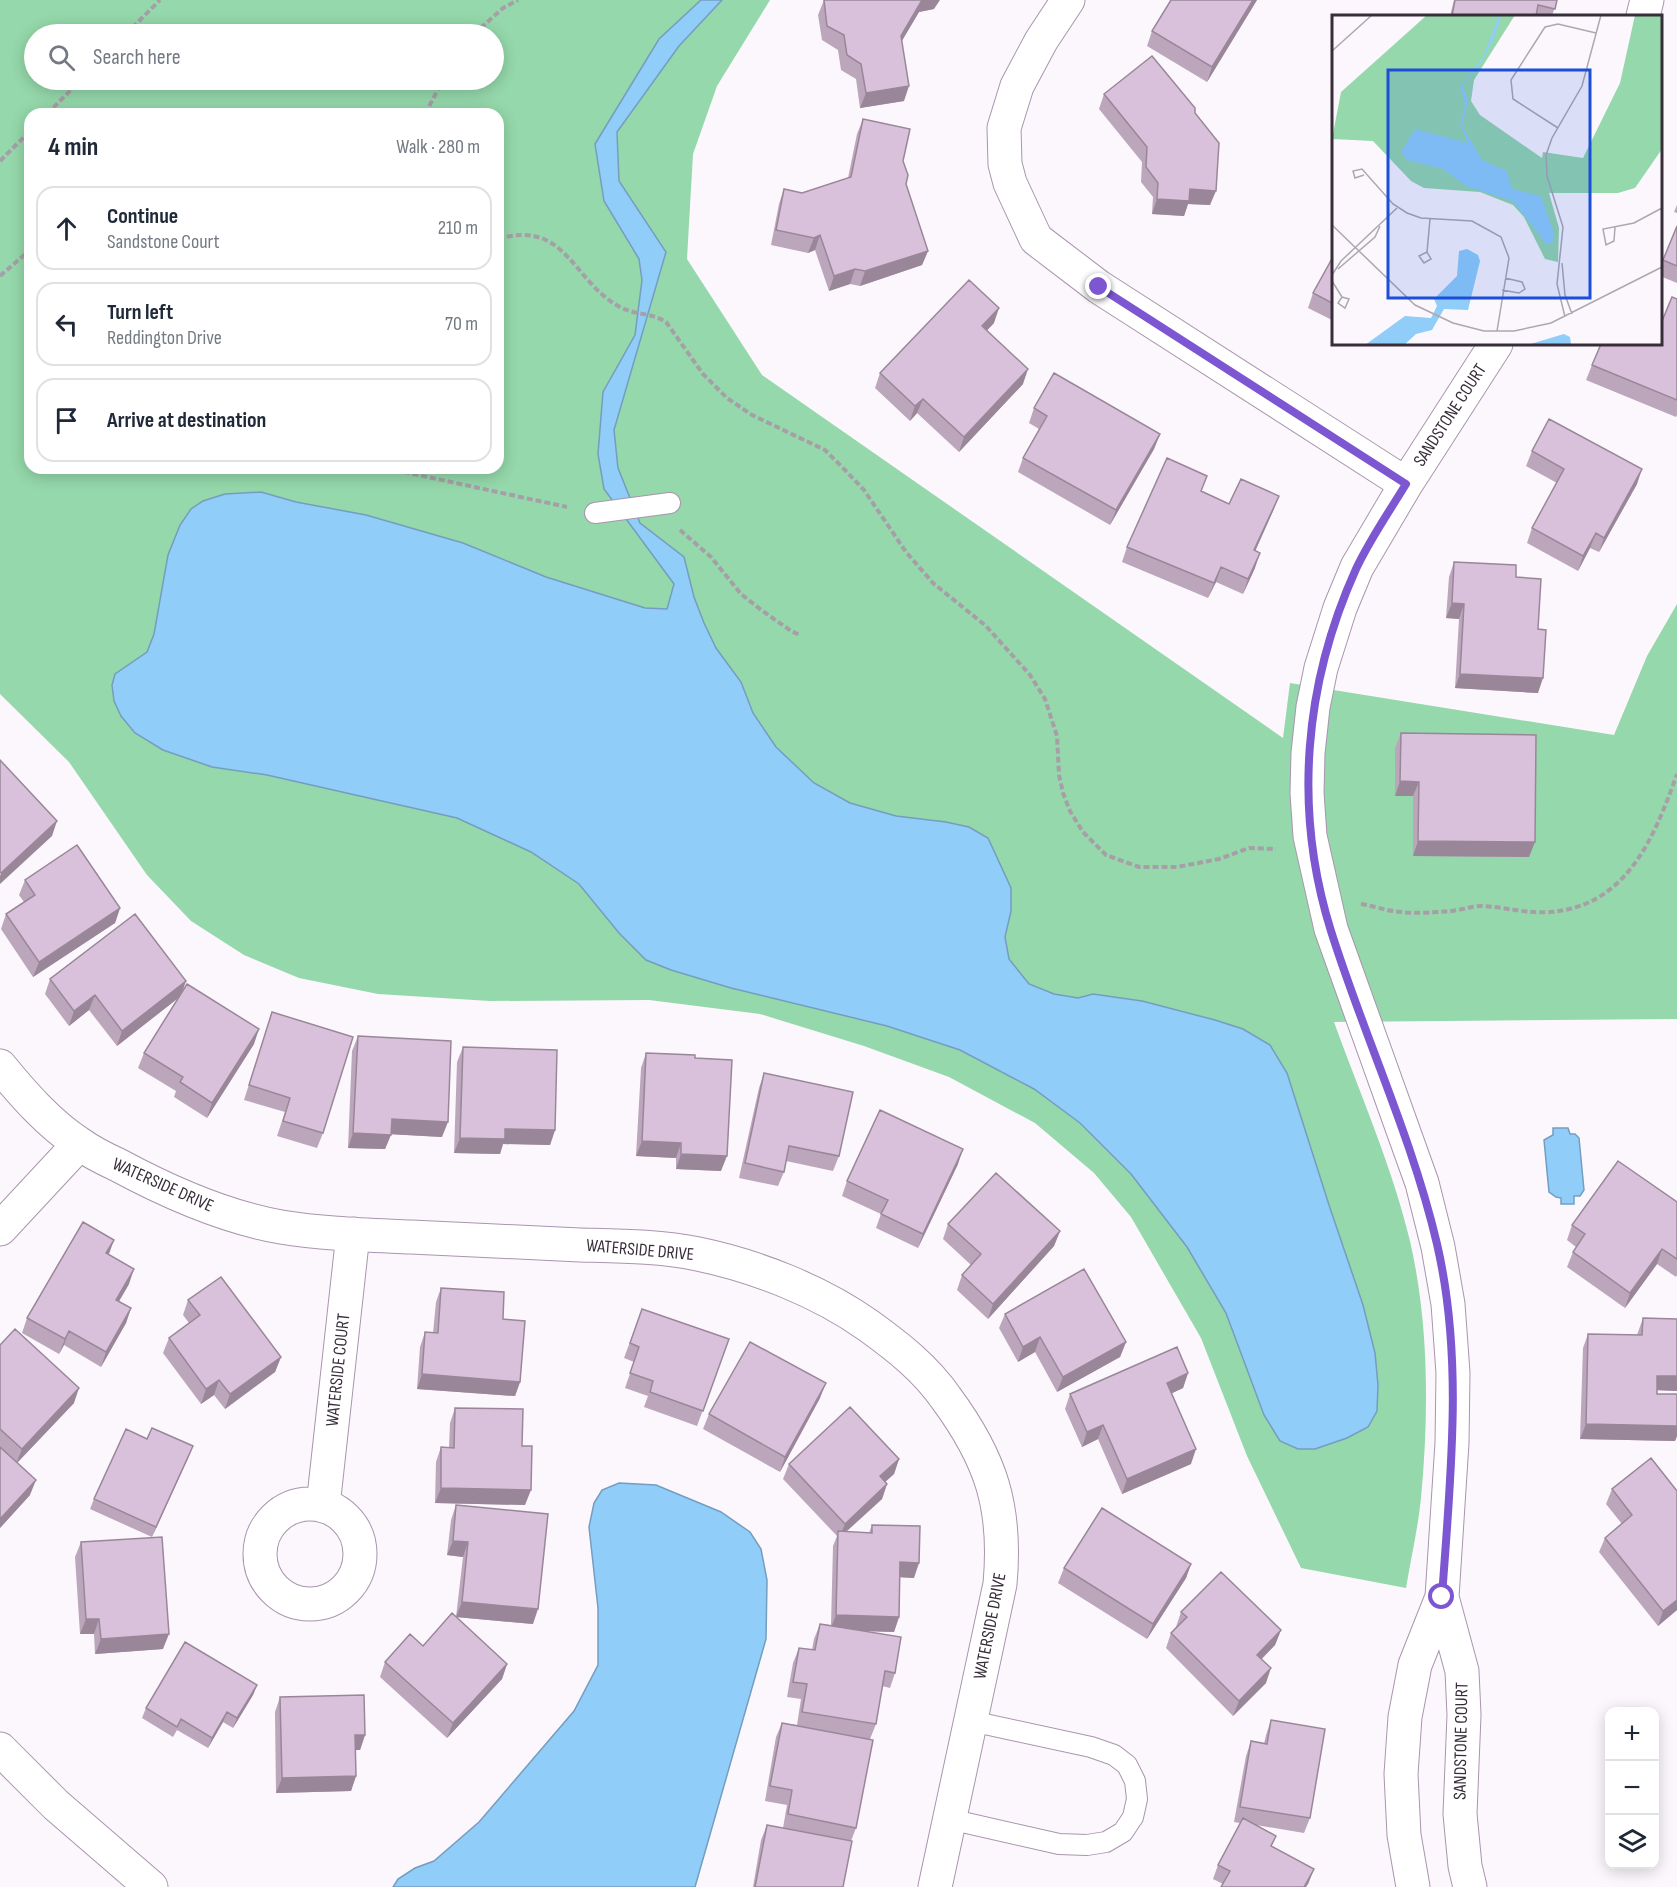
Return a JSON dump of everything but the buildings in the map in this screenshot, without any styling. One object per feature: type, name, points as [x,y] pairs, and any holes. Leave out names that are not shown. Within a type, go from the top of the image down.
[{"type":"street","points":[[1068,0],[1041,41],[1017,86],[1004,128],[1005,164],[1010,183],[1036,239],[1099,287],[1406,484]]},
{"type":"street","points":[[1643,15],[1647,0]]},
{"type":"street","name":"SANDSTONE COURT","points":[[1413,1887],[1404,1835],[1401,1774],[1405,1717],[1415,1665],[1442,1597],[1452,1443],[1453,1373],[1448,1304],[1438,1247],[1422,1184],[1330,929],[1310,836],[1307,793],[1311,730],[1321,668],[1340,608],[1357,567],[1406,484],[1495,345]]},
{"type":"street","name":"WATERSIDE DRIVE","points":[[0,1066],[43,1113],[79,1144],[156,1186],[219,1210],[279,1227],[353,1234],[649,1248],[698,1254],[778,1277],[837,1305],[904,1351],[939,1387],[968,1427],[984,1458],[995,1492],[1003,1558],[1000,1584],[936,1887]]},
{"type":"street","points":[[0,1229],[79,1144]]},
{"type":"street","name":"WATERSIDE COURT","points":[[323,1506],[353,1234]]},
{"type":"street","name":"SANDSTONE COURT","points":[[1442,1597],[1462,1671],[1464,1715],[1460,1814],[1465,1866],[1470,1887]]},
{"type":"street","points":[[0,1749],[56,1805],[151,1887]]},
{"type":"lane","points":[[596,513],[657,504]]},
{"type":"lane","points":[[950,1819],[1059,1844],[1087,1845],[1106,1842],[1122,1832],[1133,1817],[1137,1799],[1135,1781],[1127,1765],[1114,1755],[1091,1747],[971,1721]]},
{"type":"path","points":[[136,24],[160,0]]},
{"type":"path","points":[[485,24],[502,8],[518,0]]},
{"type":"path","points":[[53,108],[71,90]]},
{"type":"path","points":[[428,108],[438,90]]},
{"type":"path","points":[[0,161],[24,137]]},
{"type":"path","points":[[504,237],[514,234],[538,236],[562,249],[599,291],[622,308],[659,317],[666,322],[703,374],[727,398],[752,415],[825,450],[864,490],[906,552],[933,583],[986,626],[1030,675],[1045,699],[1057,736],[1059,774],[1070,811],[1083,832],[1106,855],[1139,867],[1177,867],[1219,859],[1249,848],[1281,849]]},
{"type":"path","points":[[0,276],[24,255]]},
{"type":"path","points":[[414,474],[596,513]]},
{"type":"path","points":[[657,504],[711,557],[741,594],[790,631],[800,635]]},
{"type":"path","points":[[1320,884],[1359,904],[1400,912],[1452,911],[1478,906],[1502,907],[1520,912],[1575,909],[1603,896],[1633,868],[1653,833],[1677,774]]},
{"type":"green space","points":[[0,0],[770,0],[717,86],[693,154],[687,259],[762,375],[1283,738],[1290,683],[1614,735],[1647,656],[1677,604],[1677,1019],[1334,1022],[1403,1213],[1421,1304],[1426,1369],[1424,1466],[1418,1520],[1406,1588],[1301,1568],[1247,1456],[1201,1338],[1131,1217],[1094,1173],[1035,1123],[949,1077],[864,1046],[760,1014],[649,1000],[490,1001],[378,994],[299,978],[244,955],[191,921],[147,875],[69,762],[0,694]]},
{"type":"water","points":[[701,0],[722,0],[679,46],[617,132],[619,181],[666,252],[614,430],[618,468],[640,523],[684,557],[694,597],[704,623],[716,648],[741,682],[753,713],[776,747],[814,783],[850,803],[896,816],[969,827],[988,838],[1011,888],[1011,911],[1005,937],[1009,959],[1029,984],[1054,994],[1078,998],[1093,994],[1142,1001],[1243,1029],[1270,1045],[1287,1073],[1363,1305],[1375,1353],[1378,1385],[1377,1411],[1368,1427],[1347,1438],[1315,1449],[1298,1449],[1280,1441],[1264,1415],[1226,1313],[1187,1247],[1131,1174],[1080,1123],[1034,1089],[960,1050],[887,1026],[731,988],[646,960],[619,933],[579,884],[531,852],[457,818],[267,775],[212,767],[163,750],[135,733],[121,716],[114,701],[112,685],[115,674],[147,652],[154,634],[168,555],[180,525],[191,509],[203,501],[225,494],[261,492],[296,502],[366,515],[463,543],[546,577],[645,608],[667,609],[674,584],[604,489],[598,454],[603,392],[635,335],[642,280],[639,259],[604,201],[595,144],[659,39]]},
{"type":"water","points":[[1553,1128],[1568,1128],[1570,1134],[1575,1134],[1579,1138],[1584,1190],[1580,1196],[1574,1196],[1574,1204],[1561,1204],[1561,1198],[1549,1192],[1544,1140],[1553,1135]]},
{"type":"water","points":[[619,1483],[656,1485],[721,1512],[750,1532],[761,1549],[767,1580],[766,1639],[695,1887],[393,1887],[398,1879],[415,1868],[434,1861],[479,1822],[574,1711],[598,1665],[598,1608],[589,1527],[594,1503],[602,1490]]},
{"type":"route","points":[[1099,287],[1406,484],[1357,567],[1340,608],[1321,668],[1313,706],[1307,793],[1310,836],[1330,929],[1422,1184],[1438,1247],[1448,1304],[1453,1373],[1452,1443],[1442,1597]]}]
